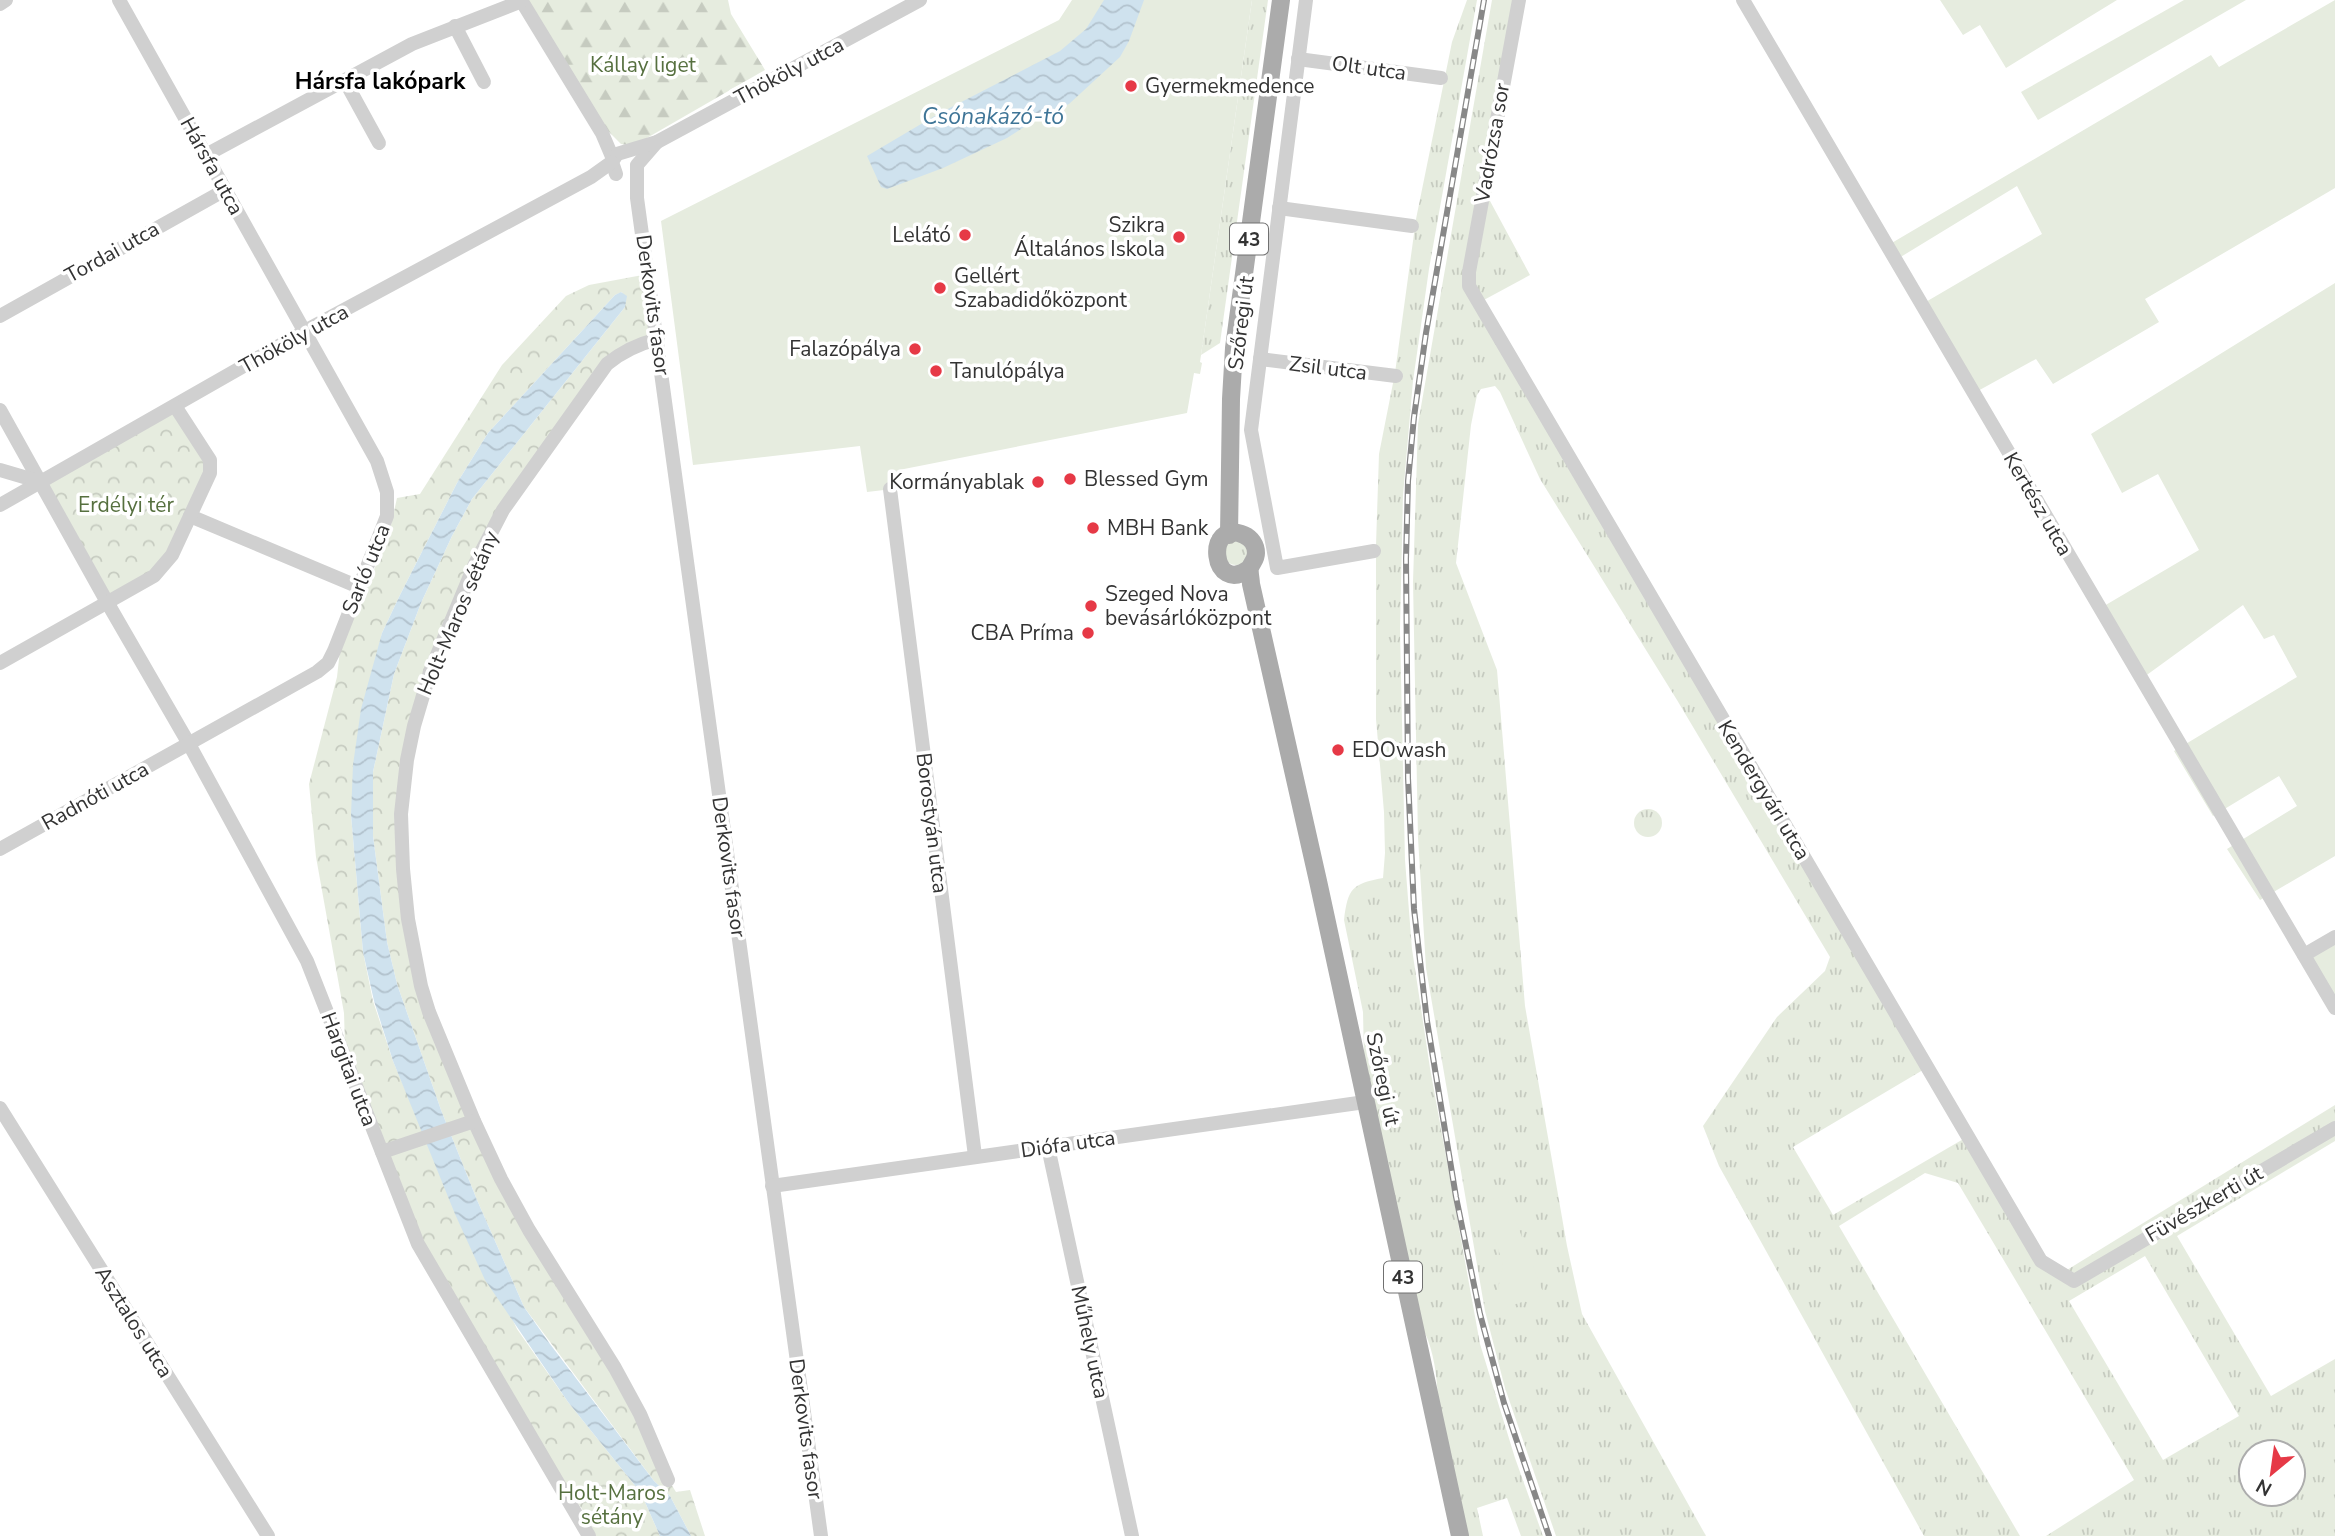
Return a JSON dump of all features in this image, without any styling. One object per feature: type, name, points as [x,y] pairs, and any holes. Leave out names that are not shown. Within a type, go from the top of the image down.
[{"type":"main road","name":"Szőregi út","points":[[1235,534],[1231,480],[1234,348],[1281,0]]},
{"type":"main road","name":"Szőregi út","points":[[1262,631],[1233,573],[1221,567],[1216,555],[1219,543],[1235,534],[1251,540],[1256,551],[1254,563],[1250,568],[1251,584],[1262,631],[1460,1536]]},
{"type":"main road","points":[[1233,573],[1245,572],[1250,568]]},
{"type":"street","points":[[0,4],[6,0]]},
{"type":"street","name":"Hársfa utca","points":[[118,0],[305,331]]},
{"type":"street","name":"Thököly utca","points":[[657,142],[920,0]]},
{"type":"street","name":"Szőregi út","points":[[1306,0],[1251,430],[1277,568],[1374,551]]},
{"type":"street","name":"Vadrózsa sor","points":[[1468,286],[1519,0]]},
{"type":"street","name":"Kertész utca","points":[[1743,0],[2335,1008]]},
{"type":"street","points":[[206,155],[412,44],[521,1],[602,132],[637,198]]},
{"type":"street","points":[[454,26],[484,82]]},
{"type":"street","name":"Olt utca","points":[[1298,59],[1441,78]]},
{"type":"street","points":[[345,81],[379,143]]},
{"type":"street","points":[[619,162],[657,142]]},
{"type":"street","points":[[619,162],[628,176],[657,142]]},
{"type":"street","name":"Thököly utca","points":[[0,505],[305,331],[619,162]]},
{"type":"street","name":"Derkovits fasor","points":[[636,167],[637,198],[821,1536]]},
{"type":"street","name":"Tordai utca","points":[[0,316],[225,190]]},
{"type":"street","points":[[1279,208],[1412,226]]},
{"type":"street","name":"Kendergyári utca","points":[[1468,286],[2041,1261],[2074,1281]]},
{"type":"street","name":"Sarló utca","points":[[189,744],[296,686],[328,663],[387,516],[387,492],[377,461],[305,331]]},
{"type":"street","name":"Holt-Maros sétány","points":[[658,339],[639,344],[607,364],[503,510],[475,564],[424,686],[407,760],[401,814],[408,919],[429,1012],[501,1179],[529,1230],[615,1368],[640,1414],[668,1480]]},
{"type":"street","name":"Zsil utca","points":[[1259,359],[1396,376]]},
{"type":"street","points":[[0,663],[154,576],[164,567],[210,473],[209,460],[175,406]]},
{"type":"street","points":[[0,410],[107,602]]},
{"type":"street","points":[[0,470],[41,482]]},
{"type":"street","name":"Borostyán utca","points":[[890,489],[975,1156]]},
{"type":"street","points":[[190,516],[359,587]]},
{"type":"street","name":"Hargitai utca","points":[[107,602],[189,744],[307,961],[418,1244],[589,1536]]},
{"type":"street","name":"Radnóti utca","points":[[0,849],[189,744]]},
{"type":"street","points":[[2304,955],[2335,937]]},
{"type":"street","name":"Diófa utca","points":[[772,1186],[1365,1102]]},
{"type":"street","name":"Asztalos utca","points":[[0,1108],[268,1536]]},
{"type":"street","points":[[382,1152],[474,1121]]},
{"type":"street","name":"Füvészkerti út","points":[[2074,1281],[2335,1128]]},
{"type":"street","name":"Műhely utca","points":[[1048,1147],[1132,1536]]},
{"type":"green space","name":"Kállay liget","points":[[527,0],[728,0],[731,14],[765,70],[633,146],[621,144],[605,128]]},
{"type":"green space","name":"Gellért Szabadidőközpont","points":[[1072,0],[1252,0],[1200,362],[1202,363],[1200,374],[1194,373],[1187,413],[899,470],[901,488],[867,492],[860,446],[693,465],[661,221],[1059,20]]},
{"type":"green space","points":[[1252,0],[1268,0],[1220,343],[1201,355]]},
{"type":"green space","points":[[1467,0],[1477,0],[1429,269],[1413,381],[1403,495],[1400,630],[1405,860],[1412,949],[1430,1068],[1480,1344],[1515,1458],[1543,1536],[1521,1536],[1507,1498],[1477,1508],[1483,1536],[1468,1536],[1438,1399],[1433,1356],[1424,1331],[1364,1059],[1363,1012],[1344,920],[1347,901],[1353,889],[1383,878],[1384,812],[1376,719],[1379,454],[1395,373],[1416,219],[1452,42]]},
{"type":"green space","points":[[1492,0],[1523,0],[1490,201],[1530,275],[1482,301],[1933,1064],[1793,1147],[1833,1215],[1972,1134],[2040,1250],[2062,1273],[2335,1105],[2335,1141],[2177,1236],[2271,1396],[2335,1359],[2335,1536],[2046,1536],[2134,1480],[1958,1183],[1925,1173],[1839,1226],[2020,1536],[1924,1536],[1719,1166],[1703,1126],[1777,1017],[1825,971],[1830,957],[1677,700],[1540,479],[1495,386],[1481,389],[1477,395],[1471,425],[1456,563],[1497,670],[1525,1006],[1567,1246],[1582,1314],[1706,1536],[1556,1536],[1505,1388],[1485,1311],[1426,968],[1418,838],[1413,582],[1418,424]],"holes":[[[2145,1256],[2239,1416],[2163,1460],[2069,1301]]]},
{"type":"green space","points":[[1940,0],[2117,0],[2006,68],[1980,25],[1963,35]]},
{"type":"green space","points":[[2184,0],[2246,0],[2038,120],[2021,92]]},
{"type":"green space","points":[[2335,0],[2335,188],[2145,299],[2159,322],[2053,384],[2036,359],[1976,392],[1924,303],[2042,234],[2017,186],[1899,258],[1890,244],[2211,55],[2219,67]]},
{"type":"green space","name":"Holt-Maros sétány","points":[[648,274],[658,339],[621,353],[503,510],[424,686],[401,814],[414,954],[474,1121],[615,1368],[671,1484],[676,1492],[690,1490],[705,1536],[691,1536],[670,1496],[654,1481],[524,1307],[441,1110],[397,984],[387,942],[373,836],[373,772],[394,674],[421,603],[472,499],[625,307],[622,292],[615,295],[488,433],[457,483],[382,633],[351,815],[363,952],[373,1001],[393,1061],[421,1127],[517,1329],[568,1402],[641,1493],[660,1536],[596,1536],[418,1233],[345,1045],[344,1013],[316,857],[309,784],[337,677],[340,650],[389,534],[397,498],[420,494],[502,365],[566,296],[589,285]]},
{"type":"green space","points":[[2335,283],[2335,856],[2260,900],[2227,849],[2297,806],[2279,776],[2213,816],[2174,751],[2297,677],[2274,635],[2264,639],[2243,605],[2144,677],[2104,606],[2199,550],[2158,474],[2122,493],[2091,434]]},
{"type":"green space","name":"Erdélyi tér","points":[[175,406],[210,460],[172,555],[107,602],[41,482]]},
{"type":"green space","points":[[1236,541],[1244,545],[1248,553],[1244,561],[1236,565],[1228,561],[1224,553],[1228,545]]},
{"type":"green space","points":[[1648,809],[1658,813],[1662,823],[1658,833],[1648,837],[1638,833],[1634,823],[1638,813]]},
{"type":"green space","points":[[2335,944],[2335,997],[2311,958]]},
{"type":"green space","points":[[1506,1195],[1544,1295],[1504,1308],[1497,1294],[1503,1265],[1484,1202]]},
{"type":"water","name":"Csónakázó-tó","points":[[1104,0],[1144,0],[1120,57],[1069,104],[1041,116],[1007,138],[943,168],[887,189],[881,187],[867,156],[938,114],[1060,51],[1086,29]]},
{"type":"water","points":[[621,292],[627,296],[625,307],[472,499],[421,603],[394,674],[373,772],[373,836],[387,942],[397,984],[441,1110],[524,1307],[654,1481],[670,1496],[691,1536],[660,1536],[641,1493],[568,1402],[485,1280],[393,1061],[374,1001],[363,952],[351,815],[353,765],[361,709],[382,633],[457,483],[488,433],[615,295]]},
{"type":"railway","points":[[1484,0],[1414,417],[1408,481],[1406,559],[1408,778],[1414,909],[1427,1021],[1456,1197],[1480,1314],[1504,1403],[1549,1536]]},
{"type":"place","name":"Gyermekmedence","points":[[1131,86]]},
{"type":"place","name":"Lelátó","points":[[965,235]]},
{"type":"place","name":"Szikra Általános Iskola","points":[[1179,237]]},
{"type":"place","name":"Gellért Szabadidőközpont","points":[[940,288]]},
{"type":"place","name":"Falazópálya","points":[[915,349]]},
{"type":"place","name":"Tanulópálya","points":[[936,371]]},
{"type":"place","name":"Blessed Gym","points":[[1070,479]]},
{"type":"place","name":"Kormányablak","points":[[1038,482]]},
{"type":"place","name":"MBH Bank","points":[[1093,528]]},
{"type":"place","name":"Szeged Nova bevásárlóközpont","points":[[1091,606]]},
{"type":"place","name":"CBA Príma","points":[[1088,633]]},
{"type":"place","name":"EDOwash","points":[[1338,750]]},
{"type":"district","name":"Hársfa lakópark","points":[[380,81]]}]
